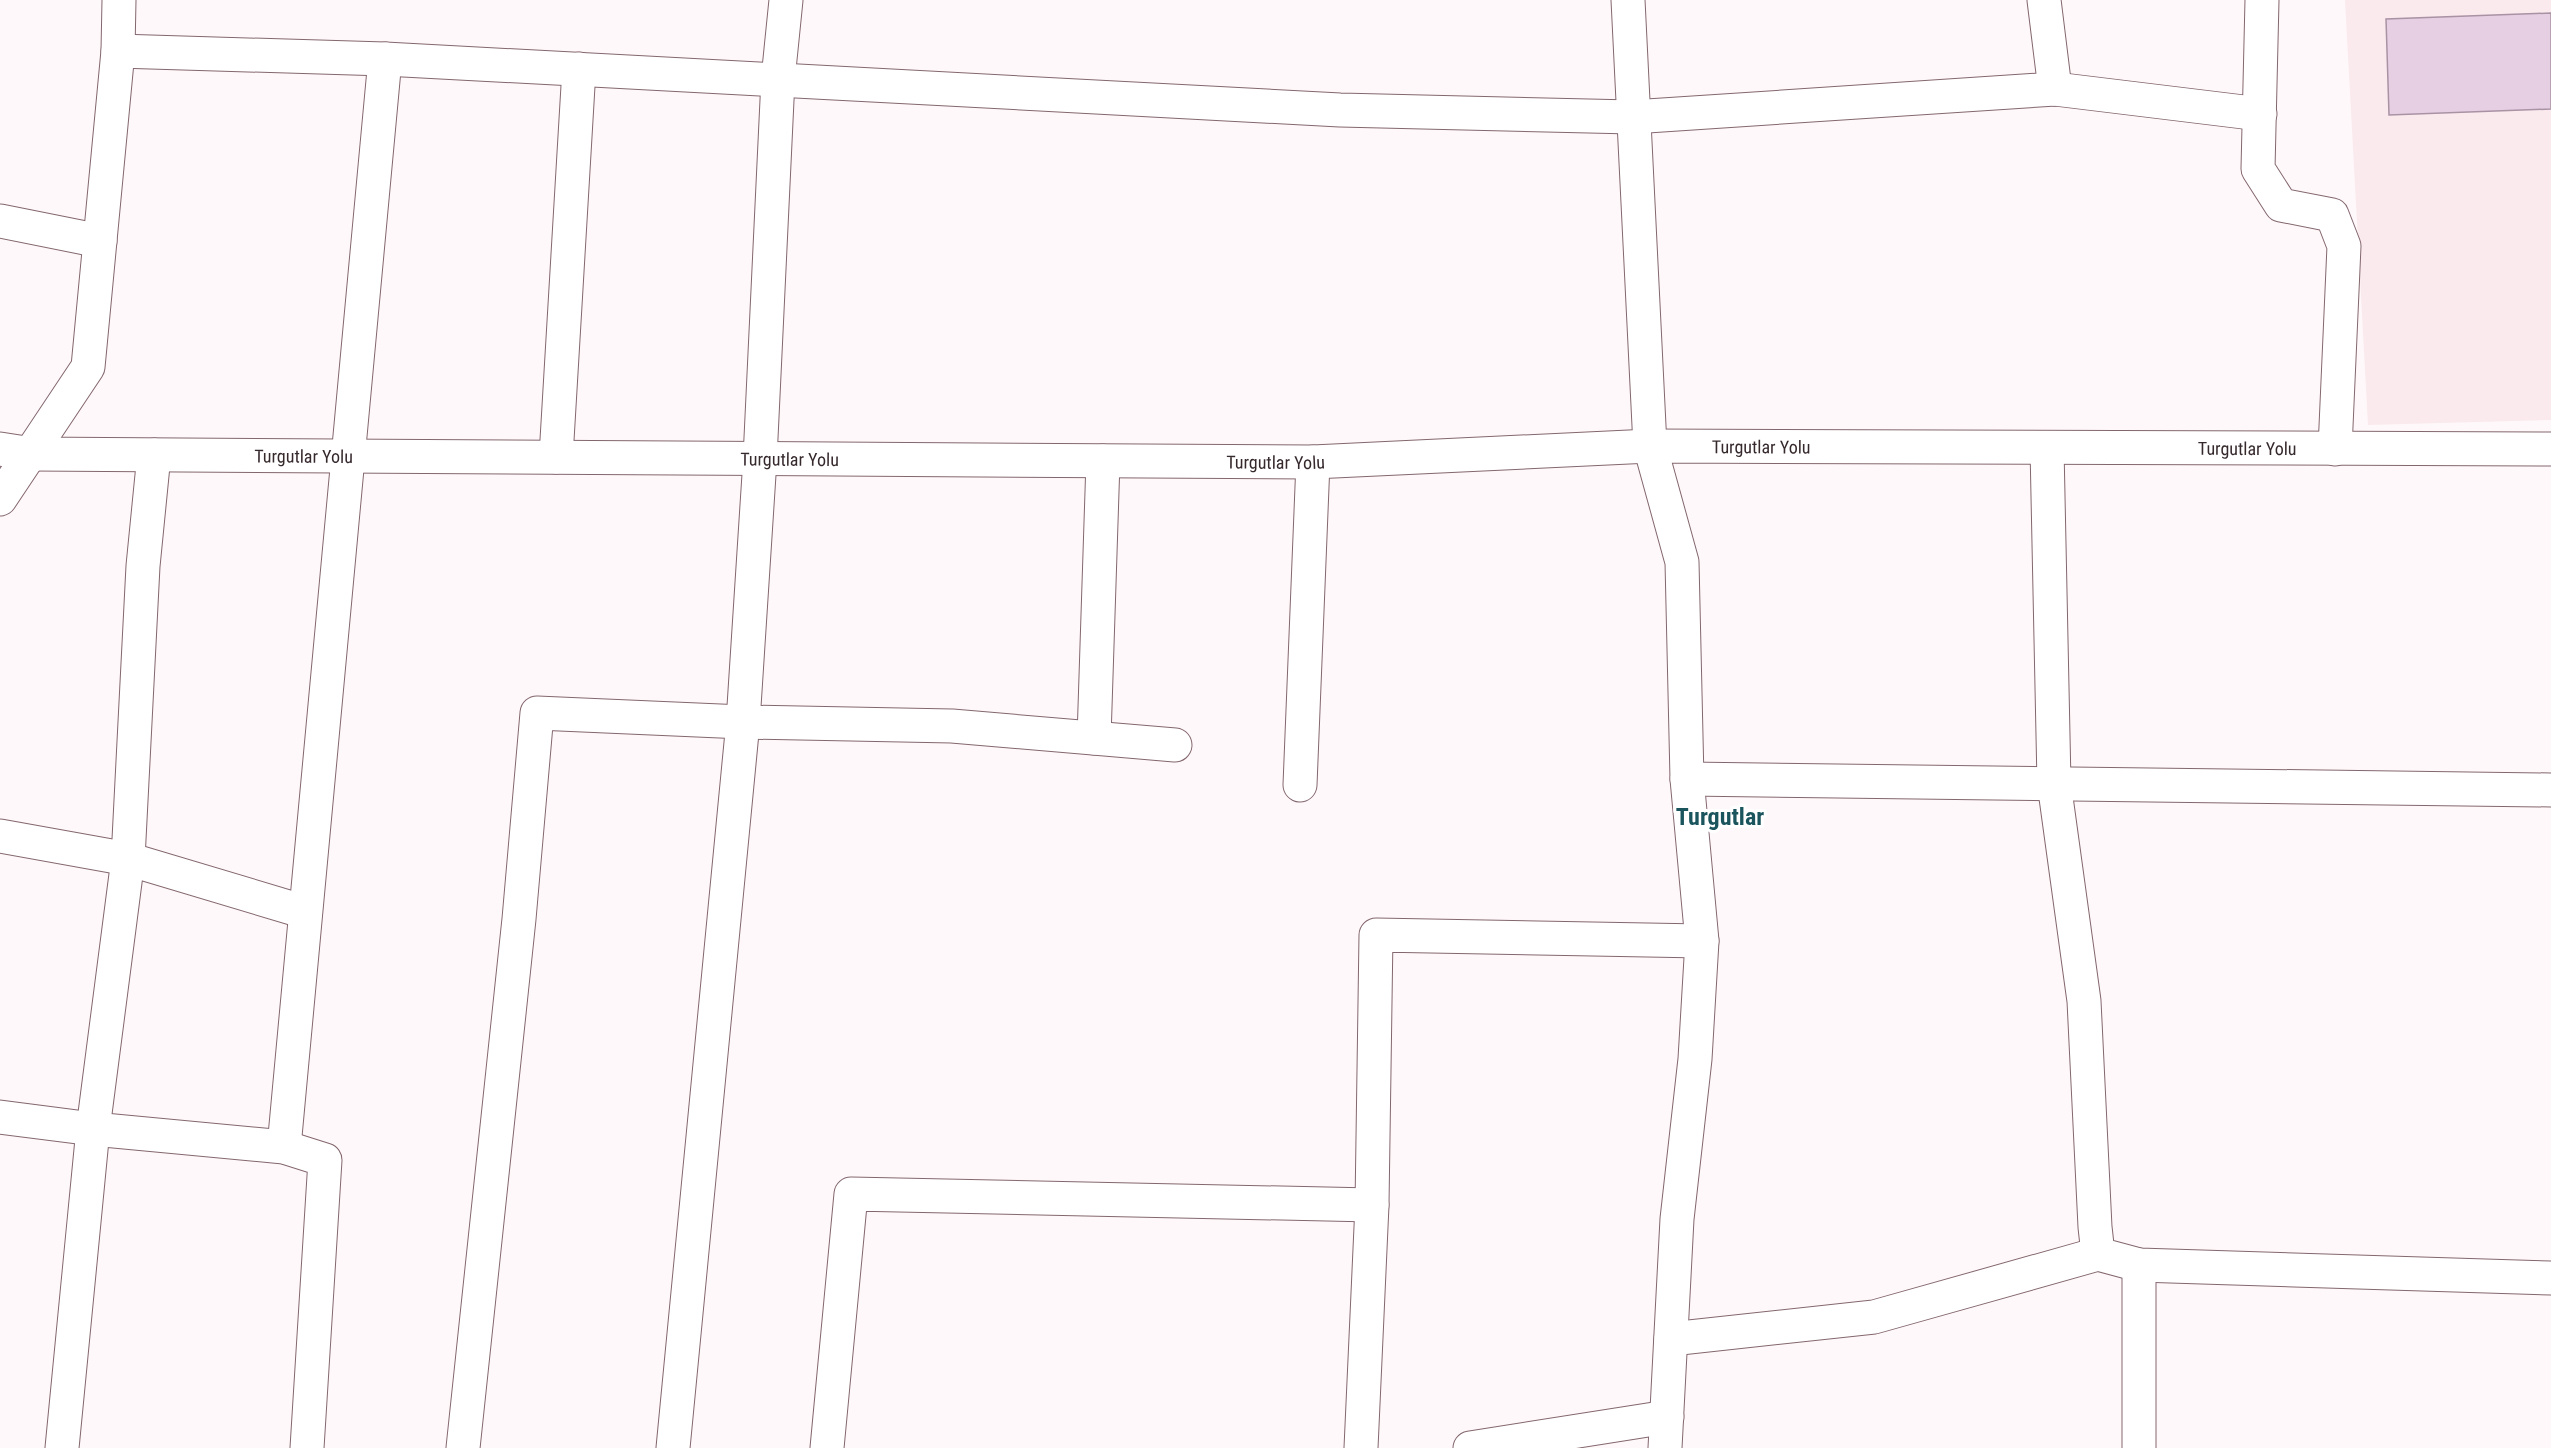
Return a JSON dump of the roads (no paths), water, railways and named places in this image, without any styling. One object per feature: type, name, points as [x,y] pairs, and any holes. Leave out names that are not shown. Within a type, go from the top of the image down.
[{"type":"street","points":[[0,499],[88,367],[118,51],[119,0]]},
{"type":"street","points":[[673,1448],[743,722],[760,459],[777,79],[786,0]]},
{"type":"street","points":[[1470,1448],[1666,1433],[1677,1219],[1695,1059],[1702,941],[1687,778],[1682,562],[1650,446],[1628,0]]},
{"type":"street","points":[[2044,0],[2055,89]]},
{"type":"street","points":[[2262,0],[2258,170],[2281,206],[2332,215],[2344,246],[2335,449]]},
{"type":"street","points":[[118,51],[385,59],[1340,111],[1632,117],[2055,89],[2259,114]]},
{"type":"street","points":[[284,1147],[385,59]]},
{"type":"street","points":[[556,458],[579,69]]},
{"type":"street","points":[[0,221],[100,242]]},
{"type":"street","name":"Turgutlar Yolu","points":[[0,449],[32,454],[1313,462],[1650,446],[2551,449]]},
{"type":"street","points":[[2047,448],[2054,783],[2084,1001],[2098,1254]]},
{"type":"street","points":[[62,1448],[93,1129],[128,859],[143,566],[154,455]]},
{"type":"street","points":[[1094,738],[1103,461]]},
{"type":"street","points":[[1300,785],[1313,462]]},
{"type":"street","points":[[464,1448],[519,919],[537,713],[743,722],[952,726],[1175,745]]},
{"type":"street","points":[[1687,778],[2551,790]]},
{"type":"street","points":[[0,836],[128,859],[305,912]]},
{"type":"street","points":[[1361,1448],[1372,1205],[1376,935],[1702,941]]},
{"type":"street","points":[[0,1117],[93,1129],[284,1147],[325,1160],[307,1448]]},
{"type":"street","points":[[827,1448],[851,1194],[1372,1205]]},
{"type":"street","points":[[1671,1339],[1874,1317],[2098,1254],[2139,1265],[2551,1278]]},
{"type":"street","points":[[2139,1265],[2139,1448]]},
{"type":"district","name":"Turgutlar","points":[[1720,817]]}]
